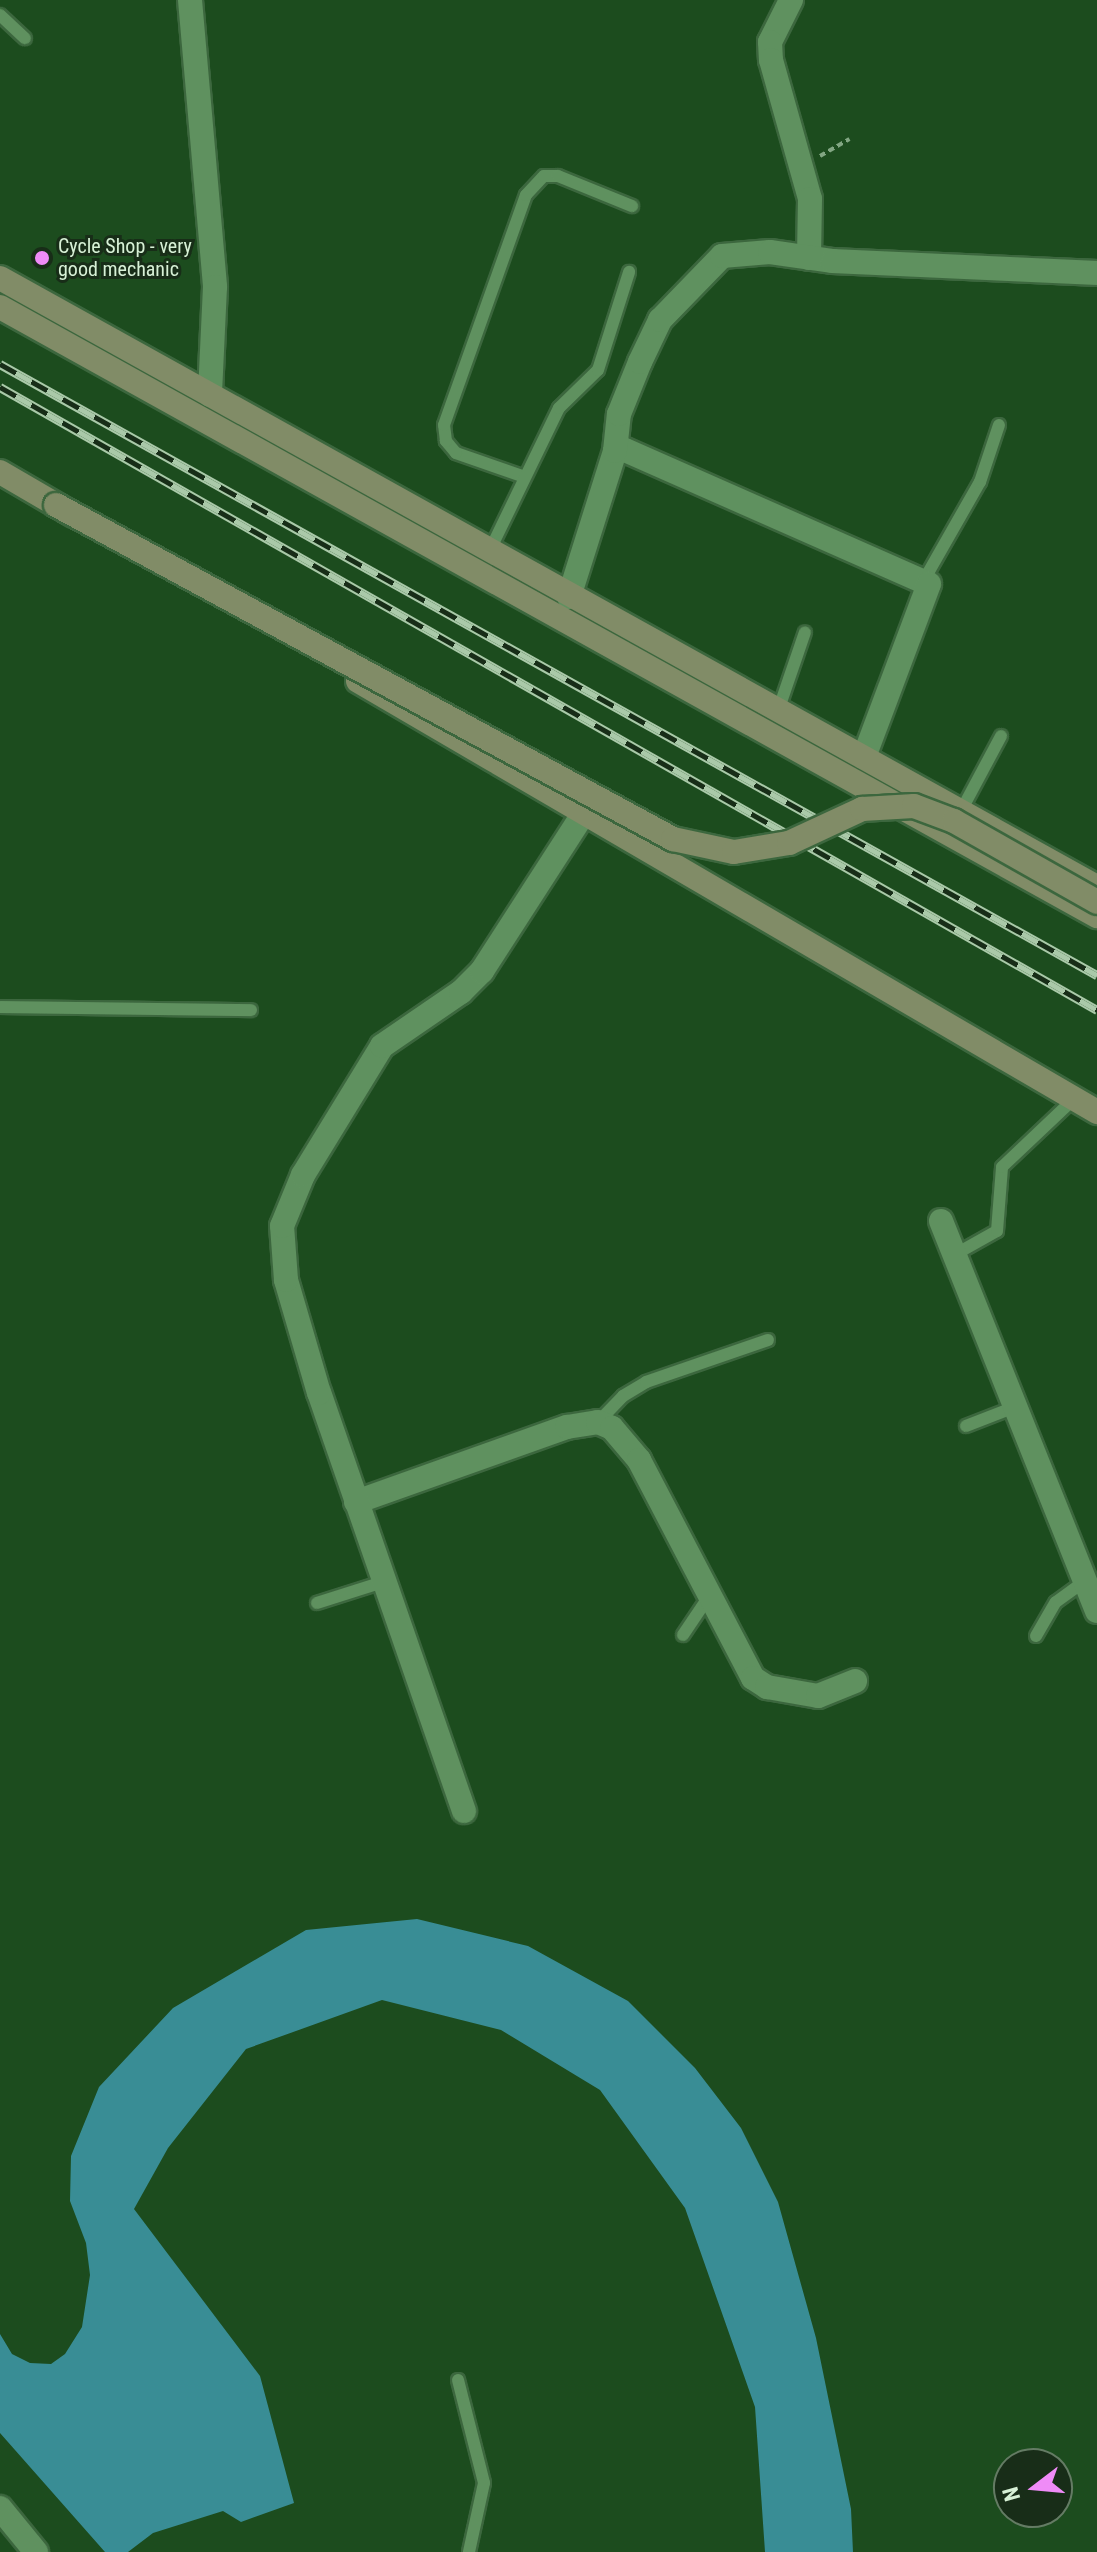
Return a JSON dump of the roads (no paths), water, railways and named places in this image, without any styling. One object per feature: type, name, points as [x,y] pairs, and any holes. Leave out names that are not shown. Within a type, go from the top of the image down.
[{"type":"main road","points":[[0,278],[210,395],[483,562],[1097,916]]},
{"type":"main road","points":[[0,307],[483,562],[569,597],[1097,887]]},
{"type":"main road","points":[[0,472],[1097,1112]]},
{"type":"main road","points":[[56,505],[673,839],[734,852],[789,843],[862,809],[914,806],[954,821],[1097,902]]},
{"type":"street","points":[[190,0],[215,287],[210,395]]},
{"type":"street","points":[[791,0],[770,42],[771,60],[813,223],[809,258]]},
{"type":"street","points":[[569,597],[615,451],[619,414],[660,320],[705,269],[722,256],[746,253],[1097,273]]},
{"type":"street","points":[[615,451],[625,450],[929,584],[864,757]]},
{"type":"street","points":[[464,1811],[356,1502],[286,1280],[282,1226],[303,1175],[382,1046],[461,992],[482,971],[584,813]]},
{"type":"street","points":[[941,1221],[1097,1611]]},
{"type":"street","points":[[356,1502],[567,1427],[598,1422],[627,1442],[639,1460],[708,1598],[753,1678],[767,1687],[818,1696],[855,1681]]},
{"type":"street","points":[[0,2508],[36,2552]]},
{"type":"lane","points":[[0,15],[25,38]]},
{"type":"lane","points":[[522,476],[456,453],[446,441],[444,425],[526,195],[544,176],[558,176],[632,206]]},
{"type":"lane","points":[[483,562],[522,476],[566,395],[598,370],[629,272]]},
{"type":"lane","points":[[924,580],[980,482],[999,425]]},
{"type":"lane","points":[[778,711],[805,632]]},
{"type":"lane","points":[[961,811],[1001,736]]},
{"type":"lane","points":[[0,1007],[251,1010]]},
{"type":"lane","points":[[954,1255],[997,1231],[1002,1167],[1074,1099]]},
{"type":"lane","points":[[598,1422],[623,1396],[646,1382],[768,1340]]},
{"type":"lane","points":[[966,1426],[1015,1407]]},
{"type":"lane","points":[[1036,1636],[1056,1602],[1085,1581]]},
{"type":"lane","points":[[317,1603],[383,1582]]},
{"type":"lane","points":[[683,1635],[708,1598]]},
{"type":"lane","points":[[458,2380],[484,2483],[469,2552]]},
{"type":"water","points":[[417,1919],[528,1946],[628,2001],[695,2068],[741,2128],[778,2202],[816,2338],[851,2509],[853,2552],[765,2552],[755,2407],[685,2208],[600,2090],[501,2030],[382,2000],[246,2049],[168,2148],[134,2209],[260,2376],[294,2503],[241,2522],[223,2511],[153,2533],[128,2552],[105,2552],[0,2433],[0,2334],[12,2354],[30,2363],[51,2364],[65,2354],[82,2327],[90,2275],[86,2243],[70,2201],[71,2156],[99,2087],[173,2008],[306,1930]]},
{"type":"railway","points":[[0,364],[1097,975]]},
{"type":"railway","points":[[0,387],[1097,1010]]},
{"type":"place","name":"Cycle Shop - very good mechanic","points":[[42,258]]}]
